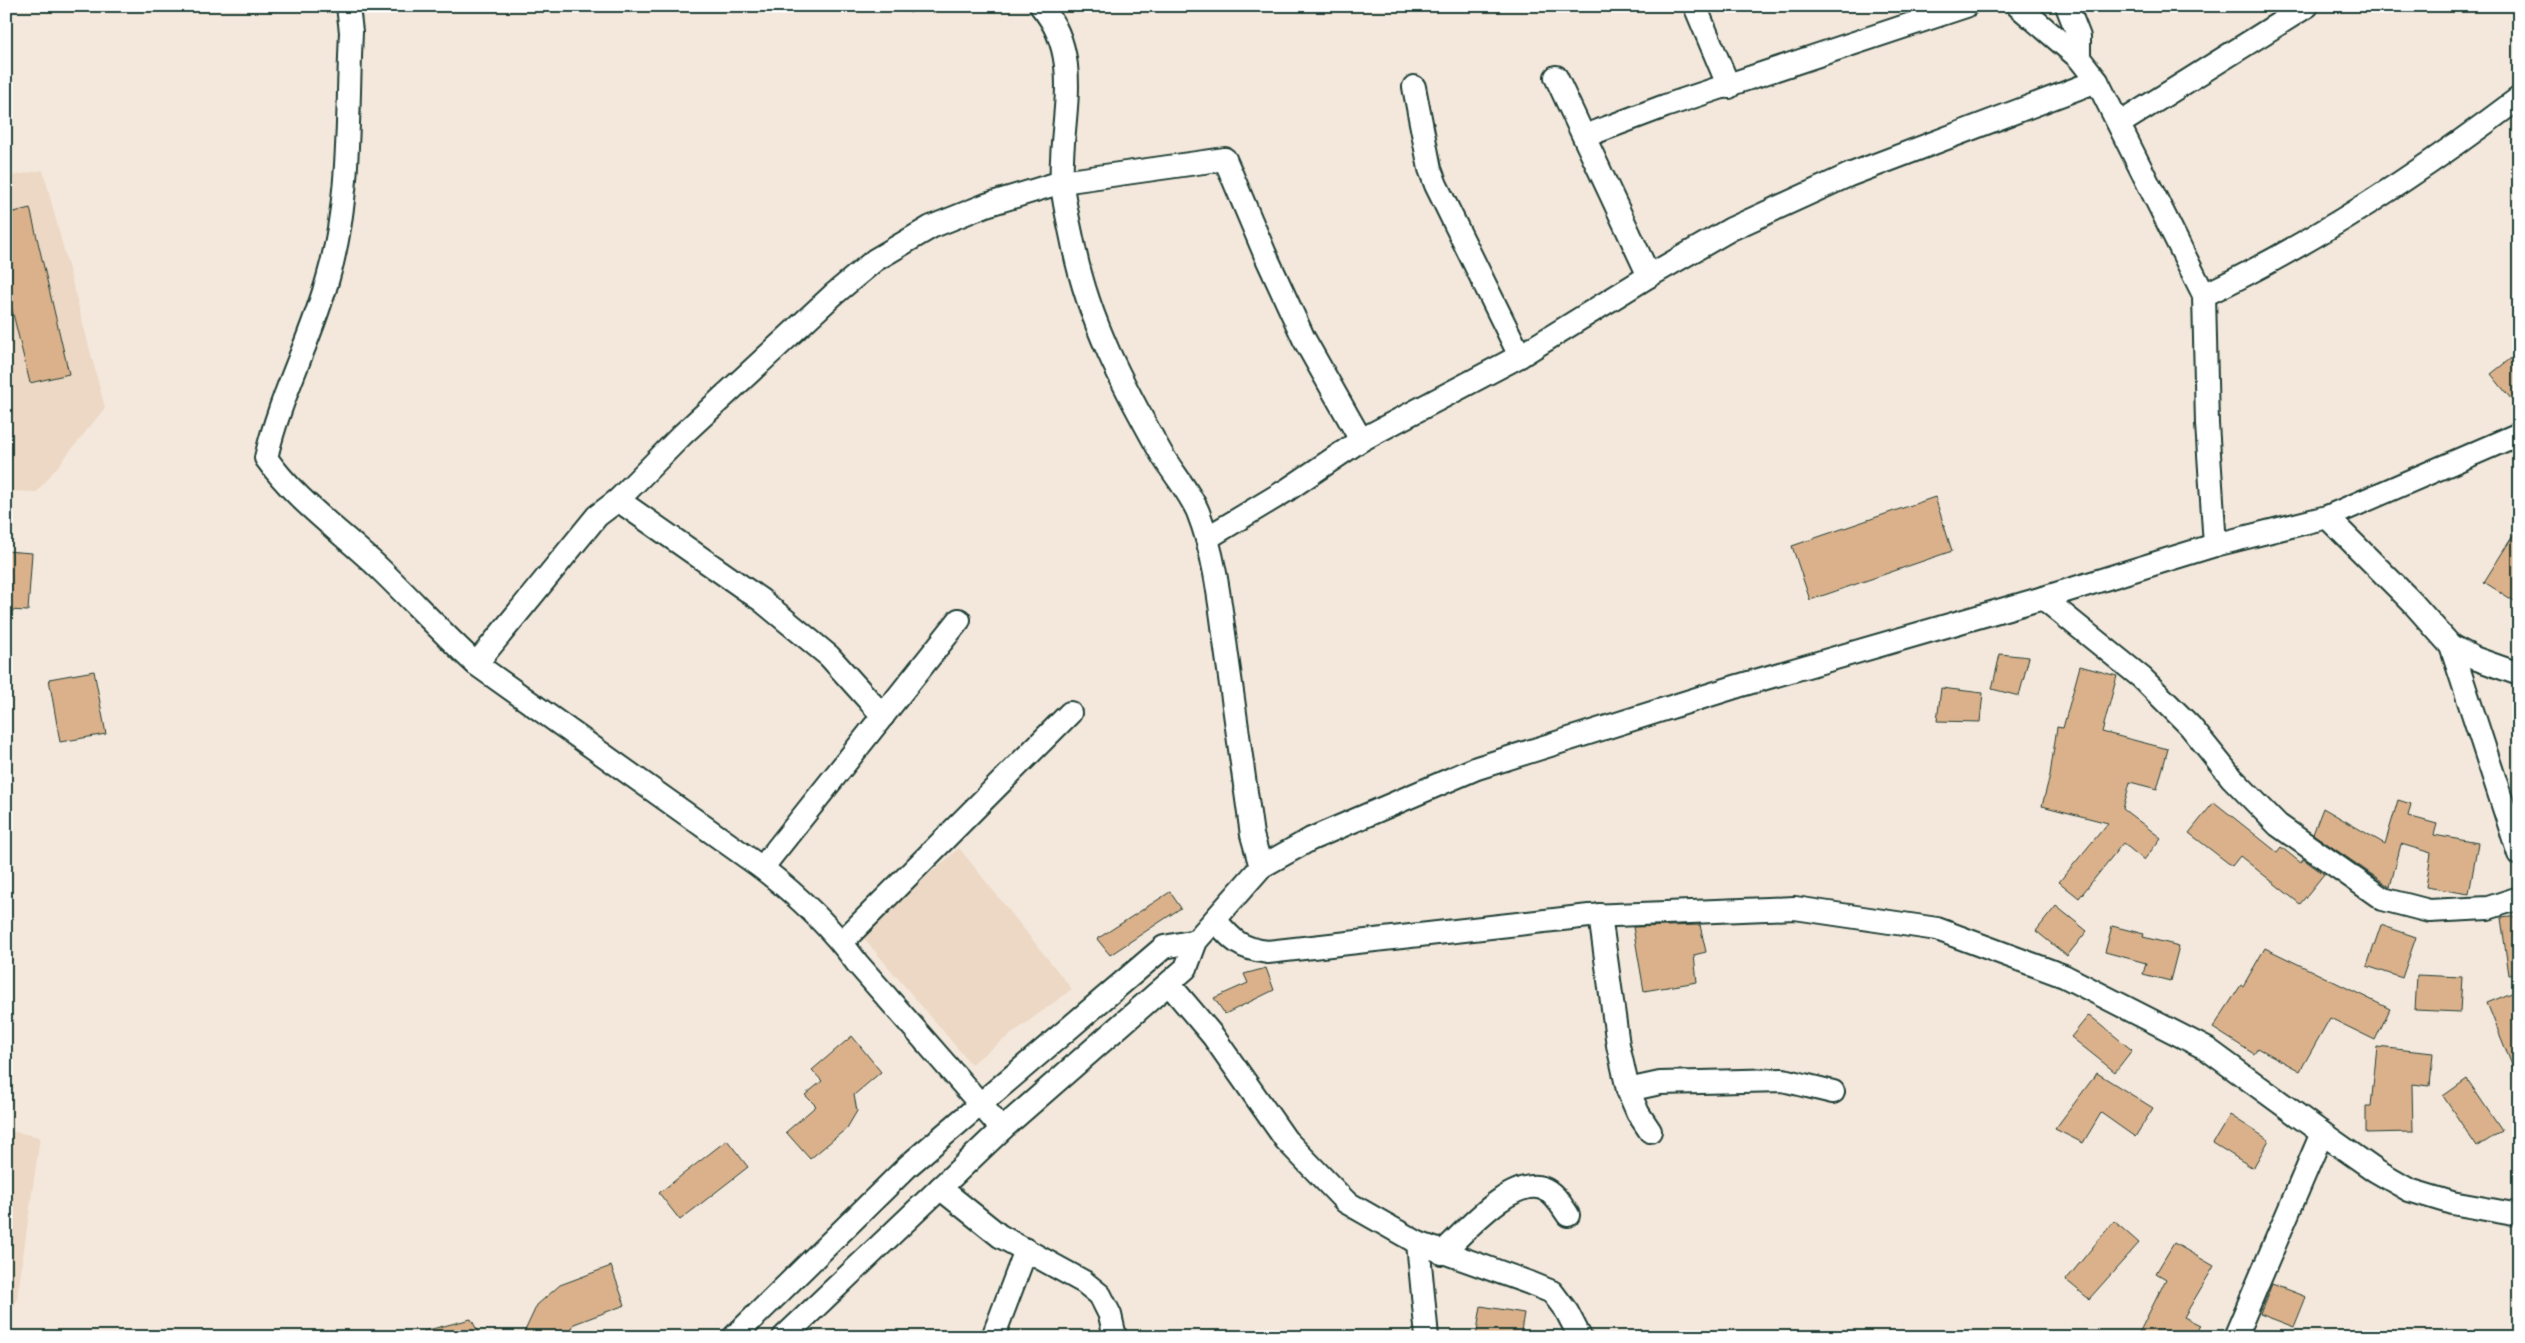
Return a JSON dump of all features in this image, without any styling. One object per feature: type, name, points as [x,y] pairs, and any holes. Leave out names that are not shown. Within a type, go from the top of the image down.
[{"type":"street","points":[[348,6],[351,32],[342,208],[329,278],[310,332],[278,410],[266,458],[280,478],[381,570],[441,633],[476,664],[796,894],[842,942],[1002,1129]]},
{"type":"street","points":[[1041,6],[1053,21],[1063,47],[1068,94],[1062,182],[1076,256],[1096,328],[1127,392],[1170,470],[1196,509],[1207,538],[1219,595],[1252,835],[1261,867]]},
{"type":"street","points":[[1695,6],[1729,86]]},
{"type":"street","points":[[1585,136],[1665,106],[1966,6]]},
{"type":"street","points":[[2018,6],[2079,58],[2097,82],[2204,295],[2207,424],[2215,545]]},
{"type":"street","points":[[2067,6],[2080,37],[2079,58]]},
{"type":"street","points":[[2119,124],[2210,65],[2272,30],[2307,6]]},
{"type":"street","points":[[1556,77],[1649,276]]},
{"type":"street","points":[[1207,538],[1287,490],[1361,440],[1520,356],[1649,276],[1731,229],[1849,175],[2097,82]]},
{"type":"street","points":[[1414,86],[1430,169],[1436,185],[1520,356]]},
{"type":"street","points":[[2204,295],[2297,247],[2438,159],[2519,98]]},
{"type":"street","points":[[476,664],[597,516],[618,500],[682,434],[766,356],[875,260],[931,227],[986,206],[1062,182],[1225,159],[1264,254],[1304,339],[1361,440]]},
{"type":"street","points":[[784,1337],[1002,1129],[1186,968],[1196,941],[1216,921],[1261,867],[1311,839],[1477,768],[1738,686],[2043,598],[2215,545],[2327,517],[2519,434]]},
{"type":"street","points":[[618,500],[761,600],[829,656],[883,716]]},
{"type":"street","points":[[2327,517],[2412,602],[2451,646],[2474,658],[2519,674]]},
{"type":"street","points":[[2043,598],[2142,678],[2190,726],[2232,778],[2278,825],[2383,899],[2429,911],[2488,908],[2519,898]]},
{"type":"street","points":[[762,868],[959,620]]},
{"type":"street","points":[[2451,646],[2519,854]]},
{"type":"street","points":[[842,942],[1070,713]]},
{"type":"street","points":[[1216,921],[1232,940],[1250,950],[1268,952],[1600,916],[1795,908],[1937,929],[2064,976],[2207,1048],[2322,1133],[2409,1190],[2452,1203],[2519,1215]]},
{"type":"street","points":[[1600,916],[1618,1045],[1628,1090],[1638,1113],[1650,1131]]},
{"type":"street","points":[[734,1337],[909,1165],[1164,947],[1196,941]]},
{"type":"street","points":[[1169,984],[1213,1036],[1286,1140],[1346,1202],[1418,1243],[1442,1253],[1530,1282],[1552,1292],[1567,1312],[1580,1337]]},
{"type":"street","points":[[1628,1090],[1660,1083],[1784,1080],[1833,1092]]},
{"type":"street","points":[[2236,1337],[2322,1133]]},
{"type":"street","points":[[1442,1253],[1499,1200],[1515,1190],[1536,1187],[1544,1189],[1556,1198],[1568,1215]]},
{"type":"street","points":[[940,1188],[1000,1236],[1084,1282],[1100,1295],[1110,1315],[1115,1337]]},
{"type":"street","points":[[1418,1243],[1427,1337]]},
{"type":"street","points":[[993,1337],[1026,1250]]},
{"type":"path","points":[[909,12],[924,6]]},
{"type":"shaded area","points":[[43,170],[105,408],[37,492],[6,491],[6,177]]},
{"type":"shaded area","points":[[959,848],[1072,989],[971,1064],[861,935]]},
{"type":"shaded area","points":[[6,1130],[40,1137],[17,1299],[6,1324]]},
{"type":"building","points":[[30,208],[69,374],[30,383],[6,285],[6,214]]},
{"type":"building","points":[[2519,352],[2519,409],[2491,374]]},
{"type":"building","points":[[1935,497],[1952,551],[1810,600],[1792,546]]},
{"type":"building","points":[[2519,526],[2519,604],[2484,582]]},
{"type":"building","points":[[6,551],[32,553],[28,611],[6,610]]},
{"type":"building","points":[[2000,654],[2029,657],[2019,696],[1992,689]]},
{"type":"building","points":[[2080,666],[2117,676],[2102,732],[2168,749],[2157,789],[2130,782],[2123,809],[2161,838],[2144,860],[2123,843],[2079,898],[2059,882],[2108,823],[2042,806],[2050,775],[2057,727],[2063,728]]},
{"type":"building","points":[[94,671],[106,734],[60,742],[49,679]]},
{"type":"building","points":[[1941,688],[1983,693],[1980,722],[1937,721]]},
{"type":"building","points":[[2398,800],[2411,804],[2408,816],[2437,824],[2434,835],[2478,843],[2469,894],[2426,887],[2431,853],[2401,844],[2390,887],[2313,834],[2323,808],[2385,844]]},
{"type":"building","points":[[2214,802],[2277,852],[2281,847],[2301,863],[2303,859],[2324,874],[2300,904],[2240,856],[2232,866],[2189,833]]},
{"type":"building","points":[[1170,892],[1181,908],[1110,955],[1097,939]]},
{"type":"building","points":[[2056,906],[2087,931],[2067,956],[2036,931]]},
{"type":"building","points":[[2519,916],[2519,974],[2509,975],[2501,918]]},
{"type":"building","points":[[1700,925],[1706,952],[1694,955],[1697,982],[1644,991],[1633,927]]},
{"type":"building","points":[[2381,925],[2416,937],[2402,978],[2367,966]]},
{"type":"building","points":[[2112,926],[2144,934],[2143,937],[2179,946],[2170,981],[2143,974],[2146,963],[2105,952]]},
{"type":"building","points":[[2265,948],[2390,1009],[2375,1040],[2330,1018],[2300,1071],[2258,1048],[2254,1054],[2213,1028],[2241,985],[2243,986]]},
{"type":"building","points":[[1266,968],[1274,990],[1225,1014],[1214,998],[1248,983],[1244,974]]},
{"type":"building","points":[[2417,975],[2462,977],[2460,1012],[2415,1010]]},
{"type":"building","points":[[2519,990],[2519,1080],[2518,1080],[2487,1003]]},
{"type":"building","points":[[2089,1015],[2132,1050],[2115,1072],[2071,1037]]},
{"type":"building","points":[[852,1036],[881,1072],[854,1095],[857,1111],[847,1128],[810,1159],[786,1132],[816,1106],[805,1095],[822,1081],[812,1070]]},
{"type":"building","points":[[2377,1047],[2433,1053],[2430,1086],[2412,1084],[2413,1132],[2366,1133],[2366,1106],[2371,1106]]},
{"type":"building","points":[[2097,1073],[2153,1108],[2135,1137],[2101,1113],[2083,1143],[2055,1129]]},
{"type":"building","points":[[2467,1079],[2502,1131],[2477,1147],[2443,1096]]},
{"type":"building","points":[[2230,1115],[2269,1140],[2253,1168],[2213,1143]]},
{"type":"building","points":[[727,1140],[748,1167],[680,1220],[659,1193]]},
{"type":"building","points":[[2114,1221],[2139,1243],[2089,1299],[2066,1280]]},
{"type":"building","points":[[2174,1243],[2214,1266],[2184,1317],[2200,1325],[2194,1337],[2137,1337],[2166,1279],[2156,1273]]},
{"type":"building","points":[[611,1266],[625,1305],[574,1324],[568,1337],[522,1337],[537,1305],[560,1285]]},
{"type":"building","points":[[2272,1284],[2306,1297],[2294,1327],[2260,1314]]},
{"type":"building","points":[[1481,1306],[1524,1313],[1520,1337],[1476,1337]]},
{"type":"building","points":[[471,1319],[481,1337],[424,1337],[424,1331]]}]
